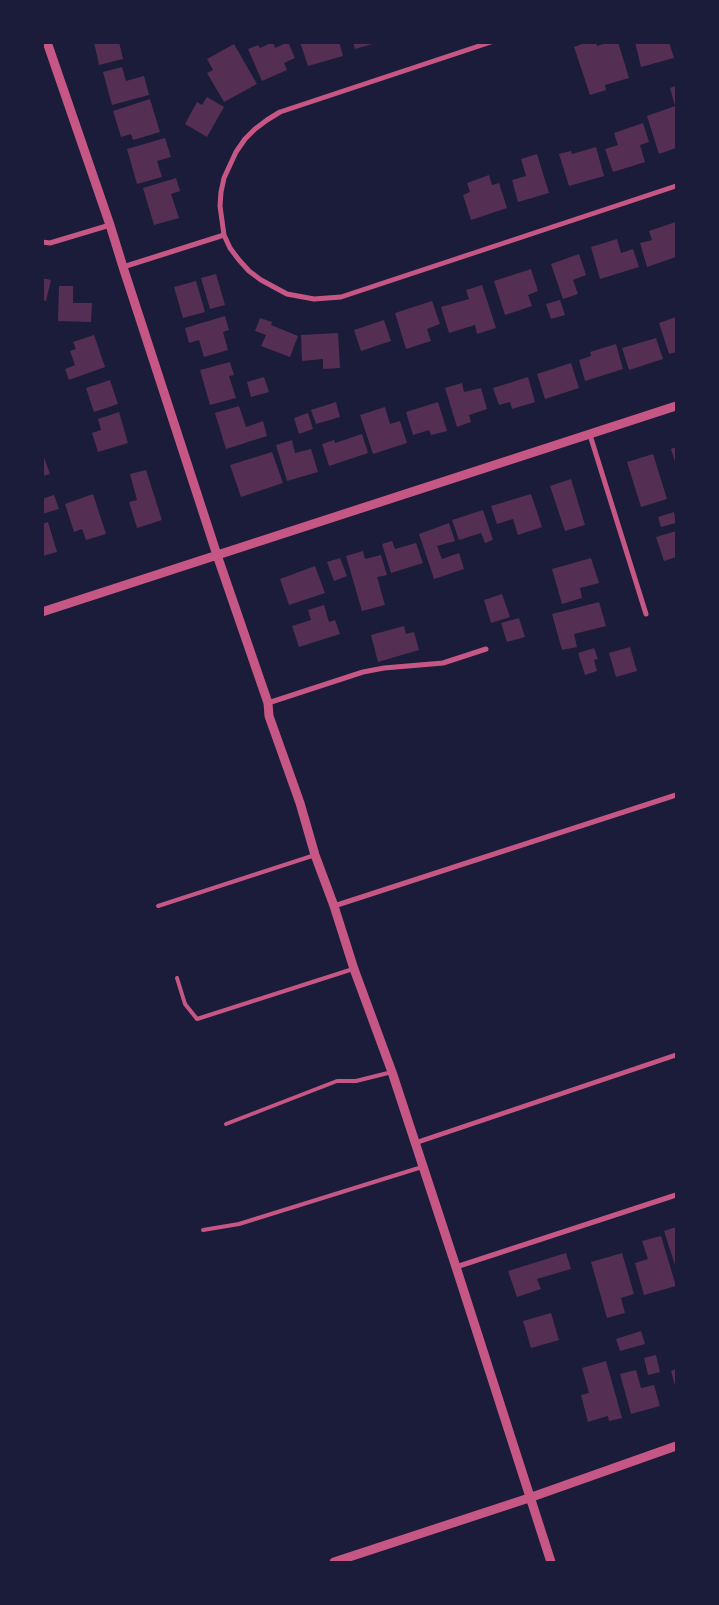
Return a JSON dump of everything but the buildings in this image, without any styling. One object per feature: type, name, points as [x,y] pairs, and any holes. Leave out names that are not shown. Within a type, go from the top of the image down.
[{"type":"street","points":[[47,42],[110,225],[217,554],[268,703],[269,716],[300,803],[315,855],[392,1072],[551,1562]]},
{"type":"street","points":[[491,42],[280,112],[244,139],[224,178],[220,206],[224,235],[230,248],[239,260],[261,280],[286,294],[308,298],[328,299],[341,297],[676,186]]},
{"type":"street","points":[[42,242],[50,243],[110,225]]},
{"type":"street","points":[[123,267],[224,235]]},
{"type":"street","points":[[42,612],[676,406]]},
{"type":"street","points":[[590,435],[646,614]]},
{"type":"street","points":[[268,703],[363,672],[384,668],[444,663],[486,648]]},
{"type":"street","points":[[334,906],[676,795]]},
{"type":"street","points":[[415,1143],[676,1055]]},
{"type":"street","points":[[456,1267],[676,1195]]},
{"type":"street","points":[[334,1562],[530,1498],[676,1446]]},
{"type":"lane","points":[[158,906],[315,855]]},
{"type":"lane","points":[[177,978],[185,1004],[197,1019],[354,969]]},
{"type":"lane","points":[[226,1124],[336,1081],[356,1081],[392,1072]]},
{"type":"lane","points":[[203,1230],[239,1224],[423,1167]]}]
